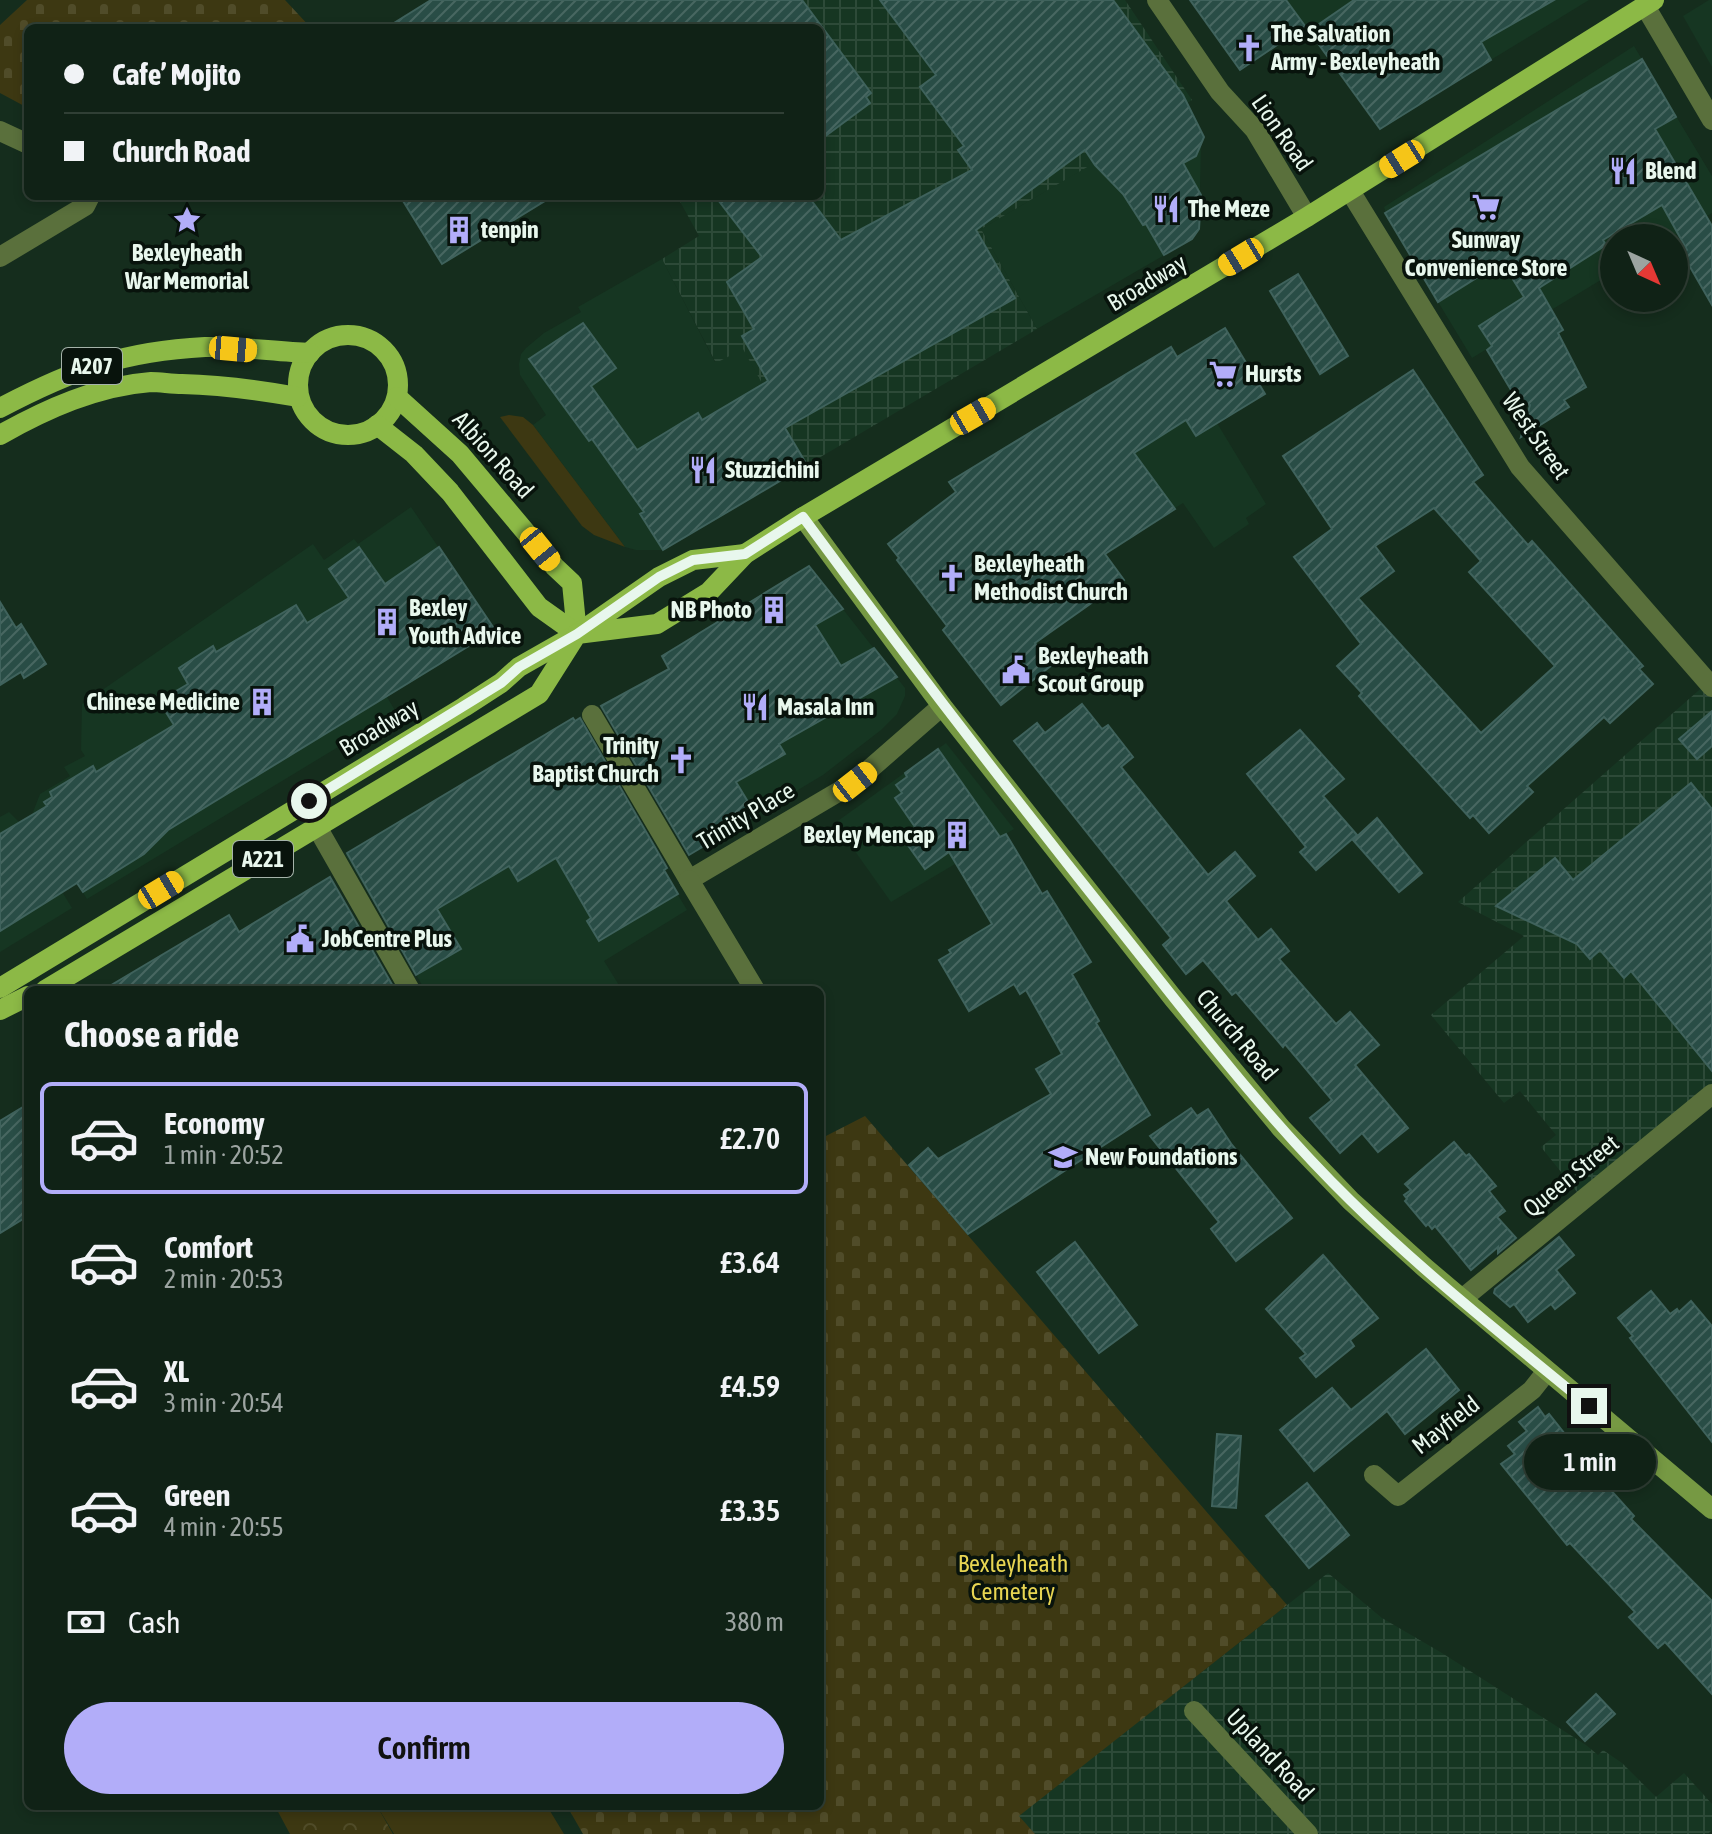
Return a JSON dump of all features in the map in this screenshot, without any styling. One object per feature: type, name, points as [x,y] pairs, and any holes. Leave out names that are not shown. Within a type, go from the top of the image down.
[{"type":"main road","name":"Broadway","points":[[577,634],[657,624],[709,592],[745,554],[803,517],[1350,191],[1650,3]]},
{"type":"main road","points":[[352,335],[369,340],[383,349],[393,364],[398,380],[397,397],[389,413],[377,425],[350,435],[335,434],[321,427],[310,417],[298,397],[303,364],[310,353],[335,337],[352,335]]},
{"type":"main road","name":"A207","points":[[0,408],[51,381],[110,359],[208,347],[310,353]]},
{"type":"main road","name":"A207","points":[[0,435],[78,398],[109,388],[152,382],[251,389],[298,397]]},
{"type":"main road","name":"Albion Road","points":[[397,397],[460,454],[572,583],[577,634]]},
{"type":"main road","points":[[377,425],[414,454],[450,492],[539,607],[577,634]]},
{"type":"main road","name":"Broadway","points":[[0,988],[464,707],[519,667],[577,634],[637,590],[693,560],[745,554]]},
{"type":"main road","name":"Broadway","points":[[52,986],[539,694],[577,634]]},
{"type":"main road","points":[[0,1010],[24,998]]},
{"type":"street","name":"Lion Road","points":[[1157,0],[1220,92],[1255,130],[1307,217]]},
{"type":"street","points":[[1650,3],[1712,120]]},
{"type":"street","points":[[0,131],[24,142]]},
{"type":"street","name":"West Street","points":[[1350,191],[1520,467],[1712,687]]},
{"type":"street","points":[[0,257],[85,206],[88,200]]},
{"type":"street","name":"Church Road","points":[[803,517],[942,706],[1173,998],[1281,1128],[1351,1201],[1462,1299],[1712,1509]]},
{"type":"street","name":"Trinity Place","points":[[689,880],[855,782],[942,706]]},
{"type":"street","name":"Trinity Place","points":[[592,715],[753,986]]},
{"type":"street","points":[[317,827],[408,986]]},
{"type":"street","name":"Queen Street","points":[[1462,1299],[1708,1105]]},
{"type":"street","name":"Mayfield","points":[[1374,1475],[1398,1496],[1532,1390],[1547,1371]]},
{"type":"street","name":"Upland Road","points":[[1194,1711],[1308,1834]]},
{"type":"shaded area","points":[[576,0],[1125,0],[1192,100],[1092,161],[1089,166],[981,229],[1037,329],[807,465],[743,349],[716,363],[662,259],[699,236],[679,200],[824,200],[824,24],[785,24]]},
{"type":"shaded area","points":[[1286,0],[1589,0],[1453,83],[1331,61]]},
{"type":"shaded area","points":[[1712,0],[1712,67],[1683,16]]},
{"type":"shaded area","points":[[1634,46],[1712,176],[1712,213],[1688,227],[1688,224],[1600,224],[1600,280],[1472,358],[1388,219],[1384,207]]},
{"type":"shaded area","points":[[1187,104],[1204,137],[1201,145],[1199,229],[1192,239],[1037,329],[981,229]]},
{"type":"shaded area","points":[[662,259],[715,362],[743,348],[807,465],[663,550],[636,550],[625,547],[533,425],[546,415],[520,375],[519,364],[526,348],[544,333],[581,312],[578,307]]},
{"type":"shaded area","points":[[1171,347],[1266,504],[1246,518],[1249,524],[1214,548],[1183,503],[1105,553],[1124,580],[1056,628],[949,482]]},
{"type":"shaded area","points":[[411,507],[495,630],[387,697],[396,712],[87,899],[33,812],[40,794],[70,776],[64,767],[85,756],[81,750],[82,704],[313,544],[324,560],[354,539],[358,544]]},
{"type":"shaded area","points":[[809,566],[905,688],[905,696],[897,714],[881,730],[823,775],[756,815],[662,656]]},
{"type":"shaded area","points":[[1706,684],[1712,690],[1712,1087],[1581,1197],[1541,1147],[1556,1135],[1520,1091],[1504,1103],[1431,1015],[1524,936],[1458,902]]},
{"type":"shaded area","points":[[573,718],[687,910],[604,961],[620,986],[423,986],[345,854]]},
{"type":"shaded area","points":[[946,743],[1014,829],[891,902],[835,823]]},
{"type":"shaded area","points":[[9,812],[19,822],[72,908],[0,952],[0,817]]},
{"type":"shaded area","points":[[1328,1573],[1382,1618],[1442,1653],[1598,1755],[1603,1750],[1622,1763],[1656,1797],[1684,1773],[1712,1804],[1712,1830],[1708,1834],[1035,1834],[1018,1816]]},
{"type":"green space","points":[[27,0],[285,0],[307,24],[24,24],[24,106],[0,93],[0,25]]},
{"type":"green space","points":[[500,417],[523,417],[533,425],[625,547],[594,535],[582,526]]},
{"type":"green space","name":"Bexleyheath Cemetery","points":[[865,1116],[1287,1605],[1019,1816],[1035,1834],[583,1834],[569,1810],[824,1810],[824,1137]]},
{"type":"green space","points":[[277,1810],[379,1810],[393,1834],[290,1834]]},
{"type":"green space","points":[[379,1810],[549,1810],[564,1834],[394,1834]]},
{"type":"building","points":[[431,0],[802,0],[820,24],[392,24]]},
{"type":"building","points":[[880,0],[1113,0],[1183,95],[1204,137],[1196,156],[1183,163],[1201,195],[1199,229],[1192,239],[1164,255],[1146,224],[1143,225],[1123,194],[1085,150],[976,230],[1015,298],[785,428],[807,465],[663,550],[640,514],[644,512],[529,359],[583,323],[616,368],[591,386],[637,450],[698,413],[702,420],[768,381],[742,336],[754,329],[727,282],[762,257],[718,200],[811,200],[841,240],[972,170],[958,150],[964,146],[920,87],[936,75]]},
{"type":"building","name":"The Salvation Army - Bexleyheath","points":[[1190,0],[1286,0],[1305,26],[1240,70]]},
{"type":"building","points":[[1354,0],[1554,0],[1481,42],[1491,60],[1380,129],[1309,31]]},
{"type":"building","points":[[824,30],[871,93],[866,97],[870,103],[824,137]]},
{"type":"building","points":[[1642,59],[1676,117],[1655,129],[1712,226],[1712,305],[1688,263],[1688,224],[1673,224],[1662,205],[1630,224],[1600,224],[1600,249],[1539,288],[1563,330],[1558,333],[1586,387],[1564,400],[1569,407],[1521,437],[1530,405],[1517,400],[1487,350],[1492,346],[1479,326],[1524,297],[1502,262],[1438,302],[1385,213]]},
{"type":"building","name":"tenpin","points":[[402,200],[546,200],[442,264]]},
{"type":"building","points":[[1298,274],[1348,356],[1320,374],[1270,291]]},
{"type":"building","points":[[1225,328],[1265,394],[1196,436],[1186,420],[1134,453],[1175,509],[1105,554],[1124,580],[1035,643],[1052,665],[1001,705],[943,630],[947,626],[888,544],[956,492],[949,482],[1171,347],[1177,357]]},
{"type":"building","points":[[1413,370],[1483,475],[1473,482],[1528,545],[1532,541],[1643,666],[1639,669],[1653,684],[1610,723],[1604,717],[1527,786],[1533,792],[1489,833],[1473,815],[1470,818],[1383,723],[1359,696],[1362,693],[1337,666],[1361,644],[1294,557],[1332,529],[1283,456]],"holes":[[[1434,508],[1481,561],[1469,572],[1555,666],[1481,733],[1358,598],[1394,571],[1375,546]]]},
{"type":"building","points":[[359,547],[385,584],[439,547],[495,630],[168,830],[144,854],[83,892],[77,883],[0,931],[0,834],[47,806],[44,802],[52,797],[50,792],[93,766],[96,772],[174,725],[159,701],[188,684],[179,668],[213,646],[216,652],[296,605],[307,623],[349,598],[329,569]]},
{"type":"building","points":[[809,566],[843,609],[815,625],[841,666],[874,648],[897,677],[779,744],[785,754],[736,782],[756,815],[689,855],[601,706],[669,669],[662,656]]},
{"type":"building","points":[[0,602],[16,628],[21,624],[46,664],[24,678],[21,672],[0,685]]},
{"type":"building","points":[[1082,704],[1102,729],[1108,725],[1133,757],[1121,767],[1208,875],[1235,852],[1255,876],[1226,901],[1258,940],[1271,929],[1289,951],[1279,959],[1336,1024],[1350,1012],[1379,1045],[1355,1065],[1408,1128],[1378,1152],[1362,1133],[1340,1153],[1310,1118],[1332,1100],[1285,1044],[1283,1047],[1236,992],[1232,995],[1203,960],[1186,974],[1163,945],[1171,938],[1014,741],[1037,723],[1045,733]]},
{"type":"building","points":[[1712,711],[1712,746],[1697,759],[1679,739]]},
{"type":"building","points":[[573,718],[575,721],[580,718],[667,868],[664,870],[678,894],[599,941],[587,921],[591,918],[556,858],[518,881],[509,866],[437,909],[461,949],[416,975],[347,853]]},
{"type":"building","points":[[1300,730],[1344,779],[1323,796],[1357,835],[1316,870],[1300,852],[1306,847],[1247,774]]},
{"type":"building","points":[[938,749],[1000,837],[1006,834],[1042,894],[1047,891],[1091,962],[1072,974],[1099,1021],[1096,1023],[1150,1115],[968,1234],[909,1165],[928,1148],[938,1159],[1051,1094],[1036,1069],[1062,1054],[1026,990],[1020,994],[1014,984],[969,1011],[939,960],[951,953],[949,950],[992,924],[949,852],[925,869],[902,837],[915,827],[895,798],[902,793],[896,785],[907,777],[905,773]]},
{"type":"building","points":[[1691,783],[1712,809],[1712,1071],[1631,971],[1624,978],[1600,950],[1590,959],[1577,944],[1496,906],[1555,858],[1573,880]]},
{"type":"building","points":[[1377,818],[1422,873],[1399,892],[1353,840]]},
{"type":"building","points":[[330,877],[393,986],[110,986],[229,915],[239,932]]},
{"type":"building","points":[[24,1106],[24,1218],[0,1233],[0,1121]]},
{"type":"building","points":[[1191,1108],[1197,1116],[1208,1109],[1232,1145],[1292,1218],[1236,1261],[1211,1229],[1219,1222],[1150,1136]]},
{"type":"building","points":[[1454,1142],[1466,1156],[1469,1154],[1496,1186],[1489,1191],[1505,1211],[1497,1217],[1516,1238],[1498,1253],[1498,1247],[1471,1270],[1435,1226],[1432,1229],[1428,1224],[1426,1226],[1405,1201],[1404,1195],[1411,1190],[1405,1184]]},
{"type":"building","points":[[1559,1237],[1574,1255],[1556,1270],[1575,1293],[1555,1309],[1551,1304],[1528,1322],[1514,1304],[1510,1307],[1494,1293],[1495,1289]]},
{"type":"building","points":[[1075,1242],[1137,1325],[1099,1353],[1037,1272]]},
{"type":"building","points":[[1323,1255],[1378,1318],[1350,1340],[1354,1346],[1316,1377],[1300,1358],[1306,1354],[1266,1309]]},
{"type":"building","points":[[1651,1291],[1670,1314],[1677,1309],[1679,1312],[1691,1301],[1712,1326],[1712,1442],[1630,1338],[1633,1336],[1618,1318]]},
{"type":"building","points":[[1426,1349],[1459,1390],[1405,1434],[1387,1411],[1314,1471],[1280,1430],[1332,1388],[1351,1410]]},
{"type":"building","points":[[1538,1407],[1545,1417],[1549,1414],[1634,1516],[1631,1519],[1712,1601],[1712,1694],[1665,1642],[1658,1648],[1629,1617],[1635,1612],[1570,1543],[1567,1545],[1501,1464],[1515,1454],[1508,1446],[1527,1431],[1519,1422]]},
{"type":"building","points":[[1217,1434],[1241,1436],[1236,1508],[1212,1506]]},
{"type":"building","points":[[1307,1483],[1349,1535],[1309,1568],[1266,1516]]},
{"type":"building","points":[[1596,1694],[1615,1714],[1585,1741],[1567,1722]]},
{"type":"place","name":"The Salvation Army - Bexleyheath","points":[[1249,48]]},
{"type":"place","name":"Blend","points":[[1623,171]]},
{"type":"place","name":"Sunway Convenience Store","points":[[1486,207]]},
{"type":"place","name":"The Meze","points":[[1166,209]]},
{"type":"place","name":"Bexleyheath War Memorial","points":[[187,220]]},
{"type":"place","name":"tenpin","points":[[459,230]]},
{"type":"place","name":"Hursts","points":[[1223,374]]},
{"type":"place","name":"Stuzzichini","points":[[703,470]]},
{"type":"place","name":"Bexleyheath Methodist Church","points":[[952,578]]},
{"type":"place","name":"NB Photo","points":[[774,610]]},
{"type":"place","name":"Bexley Youth Advice","points":[[387,622]]},
{"type":"place","name":"Bexleyheath Scout Group","points":[[1016,670]]},
{"type":"place","name":"Chinese Medicine","points":[[262,702]]},
{"type":"place","name":"Masala Inn","points":[[755,707]]},
{"type":"place","name":"Trinity Baptist Church","points":[[681,760]]},
{"type":"place","name":"Bexley Mencap","points":[[957,835]]},
{"type":"place","name":"JobCentre Plus","points":[[300,939]]},
{"type":"place","name":"New Foundations","points":[[1063,1157]]},
{"type":"route","points":[[309,801],[501,683],[519,667],[577,634],[659,577],[693,560],[745,554],[803,517],[942,706],[1173,998],[1281,1128],[1351,1201],[1589,1406]]}]
